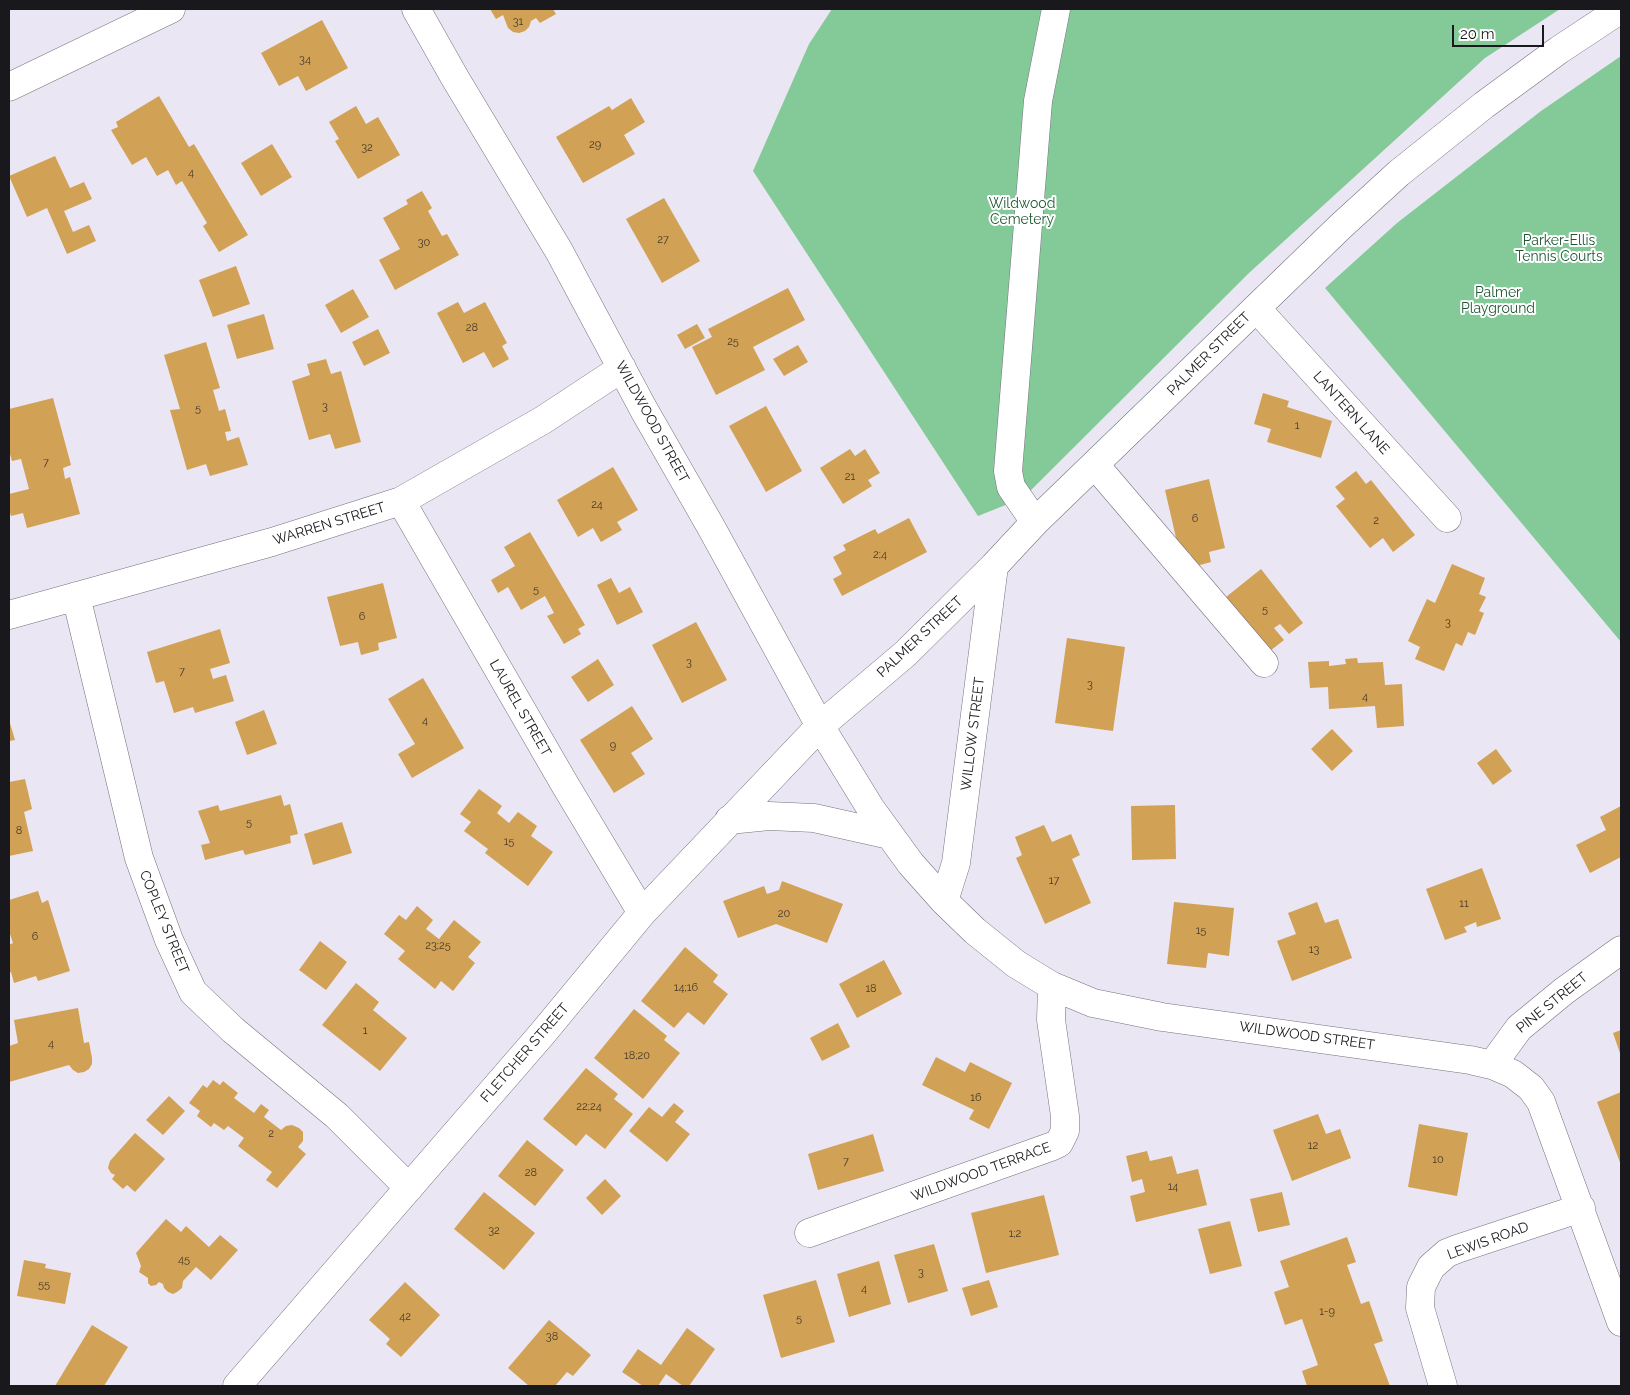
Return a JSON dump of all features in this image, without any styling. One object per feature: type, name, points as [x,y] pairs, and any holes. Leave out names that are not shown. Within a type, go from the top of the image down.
[{"type":"street","points":[[9,87],[171,9]]},
{"type":"street","name":"WILDWOOD STREET","points":[[416,9],[558,251],[820,726],[871,809],[911,864],[944,901],[994,948],[1029,973],[1052,986],[1093,1003],[1121,1010],[1470,1060],[1492,1065],[1513,1074],[1531,1088],[1541,1102],[1621,1322]]},
{"type":"street","points":[[1035,522],[1011,487],[1008,471],[1038,101],[1056,9]]},
{"type":"street","name":"PALMER STREET","points":[[820,726],[904,654],[994,566],[1035,522],[1341,226],[1399,173],[1491,100],[1559,50],[1621,9]]},
{"type":"street","name":"LANTERN LANE","points":[[1256,308],[1447,518]]},
{"type":"street","name":"WARREN STREET","points":[[9,615],[272,542],[401,501],[543,420],[622,368]]},
{"type":"street","points":[[1095,465],[1264,663]]},
{"type":"street","name":"LAUREL STREET","points":[[401,501],[642,913]]},
{"type":"street","name":"WILLOW STREET","points":[[944,901],[956,863],[994,566]]},
{"type":"street","name":"COPLEY STREET","points":[[76,596],[139,858],[169,940],[193,992],[233,1030],[337,1116],[409,1188]]},
{"type":"street","name":"FLETCHER STREET","points":[[237,1386],[542,1034],[642,913],[820,726]]},
{"type":"street","points":[[729,820],[769,816],[814,818],[890,835]]},
{"type":"street","name":"PINE STREET","points":[[1492,1065],[1519,1028],[1564,991],[1621,950]]},
{"type":"street","name":"WILDWOOD TERRACE","points":[[809,1233],[1059,1143],[1065,1131],[1065,1116],[1051,1020],[1052,986]]},
{"type":"street","name":"LEWIS ROAD","points":[[1443,1386],[1420,1308],[1421,1287],[1431,1267],[1448,1253],[1457,1249],[1581,1208]]},
{"type":"green space","name":"Wildwood Cemetery","points":[[832,9],[1560,9],[1485,58],[1249,273],[1023,498],[978,516],[753,171],[809,44]]},
{"type":"green space","name":"Palmer Playground","points":[[1621,56],[1621,642],[1325,288],[1397,223],[1541,111]]},
{"type":"building","points":[[490,9],[553,9],[556,14],[540,23],[536,18],[531,21],[525,31],[519,33],[513,32],[508,28],[503,15],[496,19]]},
{"type":"building","points":[[322,20],[348,68],[306,91],[298,76],[279,86],[261,53]]},
{"type":"building","points":[[159,96],[189,147],[194,144],[248,235],[219,252],[203,226],[207,223],[182,181],[176,185],[168,170],[157,176],[146,157],[132,165],[111,130],[118,127],[116,122]]},
{"type":"building","points":[[631,98],[645,122],[624,135],[635,154],[583,183],[556,137],[609,106],[612,110]]},
{"type":"building","points":[[356,106],[366,124],[378,117],[400,155],[358,179],[335,141],[339,139],[329,122]]},
{"type":"building","points":[[272,144],[292,177],[261,196],[241,163]]},
{"type":"building","points":[[55,156],[70,188],[84,182],[92,199],[64,211],[73,232],[89,225],[96,241],[67,254],[47,208],[27,217],[9,176]]},
{"type":"building","points":[[422,191],[432,208],[428,211],[442,236],[447,234],[459,255],[395,290],[379,260],[400,249],[383,218],[408,204],[406,200]]},
{"type":"building","points":[[664,198],[700,261],[662,283],[626,219]]},
{"type":"building","points":[[236,266],[250,304],[213,317],[199,280]]},
{"type":"building","points":[[788,288],[805,320],[753,347],[765,370],[716,395],[692,347],[712,337],[708,329]]},
{"type":"building","points":[[353,289],[369,317],[341,333],[325,305]]},
{"type":"building","points":[[458,302],[464,313],[485,302],[507,343],[502,346],[509,359],[493,368],[484,352],[463,363],[437,313]]},
{"type":"building","points":[[264,314],[274,349],[237,359],[227,325]]},
{"type":"building","points":[[697,324],[705,338],[685,349],[677,335]]},
{"type":"building","points":[[378,329],[390,353],[364,366],[352,342]]},
{"type":"building","points":[[206,342],[220,388],[213,390],[219,411],[225,409],[231,431],[225,432],[227,441],[239,437],[248,465],[210,476],[206,464],[187,470],[170,410],[180,409],[164,355]]},
{"type":"building","points":[[798,345],[808,362],[784,376],[773,359]]},
{"type":"building","points":[[326,359],[331,374],[341,371],[361,442],[335,449],[330,434],[309,440],[292,381],[310,375],[307,364]]},
{"type":"building","points":[[1263,393],[1289,401],[1287,407],[1332,421],[1321,458],[1267,442],[1271,429],[1254,424]]},
{"type":"building","points":[[53,398],[71,465],[63,468],[65,479],[70,477],[80,514],[27,528],[23,513],[11,516],[9,510],[9,494],[29,489],[21,459],[12,461],[9,451],[9,409]]},
{"type":"building","points":[[766,406],[802,471],[766,492],[729,426]]},
{"type":"building","points":[[850,449],[855,456],[865,449],[880,473],[868,480],[872,486],[843,504],[820,468]]},
{"type":"building","points":[[613,467],[638,510],[617,522],[622,530],[601,542],[593,528],[578,537],[557,500]]},
{"type":"building","points":[[1356,471],[1366,484],[1371,480],[1415,535],[1393,552],[1383,538],[1370,548],[1336,506],[1345,499],[1335,487]]},
{"type":"building","points":[[1209,479],[1225,548],[1209,552],[1211,562],[1193,567],[1190,553],[1180,555],[1165,490]]},
{"type":"building","points":[[909,518],[927,552],[842,596],[833,579],[842,574],[833,557],[846,550],[843,545],[875,529],[878,534]]},
{"type":"building","points":[[530,532],[585,625],[578,629],[581,634],[564,644],[547,616],[554,613],[545,596],[521,610],[508,587],[498,593],[491,580],[515,566],[504,547]]},
{"type":"building","points":[[1452,564],[1485,578],[1479,594],[1486,597],[1479,611],[1484,613],[1475,635],[1468,632],[1462,646],[1456,643],[1444,671],[1415,659],[1420,647],[1408,641],[1427,599],[1435,603]]},
{"type":"building","points":[[1261,569],[1303,623],[1289,634],[1280,624],[1274,628],[1284,640],[1270,651],[1226,597]]},
{"type":"building","points":[[611,578],[619,593],[630,587],[643,612],[617,625],[597,585]]},
{"type":"building","points":[[383,583],[397,638],[378,643],[379,650],[361,655],[358,642],[340,646],[327,597]]},
{"type":"building","points":[[696,622],[727,680],[682,703],[652,645]]},
{"type":"building","points":[[220,629],[230,663],[210,669],[213,679],[226,675],[234,701],[195,713],[193,707],[174,713],[164,681],[156,683],[147,652]]},
{"type":"building","points":[[1067,638],[1125,647],[1113,731],[1055,723]]},
{"type":"building","points":[[1357,658],[1358,663],[1383,662],[1385,685],[1402,684],[1404,726],[1377,728],[1375,706],[1329,709],[1328,687],[1310,688],[1308,662],[1329,661],[1329,666],[1346,664],[1345,659]]},
{"type":"building","points":[[598,659],[614,685],[588,702],[571,677]]},
{"type":"building","points":[[423,678],[464,748],[412,778],[398,754],[415,744],[388,699]]},
{"type":"building","points":[[632,706],[653,739],[631,753],[645,774],[614,793],[580,740]]},
{"type":"building","points":[[264,710],[277,744],[247,755],[235,722]]},
{"type":"building","points":[[9,720],[15,740],[9,741]]},
{"type":"building","points":[[1332,729],[1353,751],[1332,771],[1311,749]]},
{"type":"building","points":[[1496,749],[1512,771],[1493,785],[1477,763]]},
{"type":"building","points":[[25,779],[32,809],[24,812],[33,851],[9,856],[9,782]]},
{"type":"building","points":[[479,789],[502,806],[497,813],[509,823],[518,812],[537,826],[531,836],[553,852],[528,886],[485,853],[488,849],[464,831],[471,822],[460,814]]},
{"type":"building","points":[[281,795],[284,806],[290,804],[298,834],[290,836],[291,843],[245,855],[243,850],[205,860],[201,845],[210,843],[198,811],[218,805],[220,811]]},
{"type":"building","points":[[1175,805],[1176,859],[1132,860],[1131,806]]},
{"type":"building","points":[[1621,806],[1621,857],[1590,873],[1576,845],[1606,830],[1600,817]]},
{"type":"building","points":[[342,822],[352,853],[313,865],[304,834]]},
{"type":"building","points":[[1044,825],[1052,842],[1071,834],[1080,855],[1072,859],[1091,903],[1045,924],[1016,858],[1022,855],[1015,837]]},
{"type":"building","points":[[1482,868],[1501,919],[1477,927],[1476,922],[1464,927],[1467,932],[1445,940],[1426,889]]},
{"type":"building","points":[[782,881],[843,904],[827,943],[776,924],[738,938],[723,901],[764,886],[767,894],[779,890]]},
{"type":"building","points":[[38,891],[42,903],[48,900],[70,971],[38,981],[36,976],[14,983],[11,972],[9,973],[9,945],[13,943],[9,931],[9,900]]},
{"type":"building","points":[[1174,902],[1234,908],[1229,956],[1208,953],[1206,968],[1167,964]]},
{"type":"building","points":[[1317,902],[1325,923],[1338,919],[1352,958],[1292,981],[1277,941],[1296,934],[1288,913]]},
{"type":"building","points":[[417,906],[433,920],[426,929],[439,939],[454,920],[481,942],[468,957],[475,963],[453,991],[441,981],[435,989],[398,959],[405,951],[384,934],[399,915],[406,920]]},
{"type":"building","points":[[320,941],[347,962],[326,990],[299,970]]},
{"type":"building","points":[[685,947],[718,975],[713,982],[728,994],[704,1025],[688,1012],[674,1028],[641,1001]]},
{"type":"building","points":[[884,960],[902,994],[857,1018],[839,984]]},
{"type":"building","points":[[356,983],[379,1002],[373,1010],[407,1038],[380,1071],[322,1025]]},
{"type":"building","points":[[78,1008],[84,1043],[89,1042],[92,1058],[92,1064],[89,1069],[78,1073],[69,1065],[9,1082],[9,1046],[18,1043],[14,1020]]},
{"type":"building","points":[[634,1009],[667,1036],[664,1040],[680,1053],[643,1099],[594,1058]]},
{"type":"building","points":[[838,1023],[850,1047],[822,1061],[810,1038]]},
{"type":"building","points":[[1621,1030],[1621,1056],[1613,1033]]},
{"type":"building","points":[[936,1057],[965,1072],[970,1062],[1012,1083],[989,1129],[969,1119],[974,1110],[922,1085]]},
{"type":"building","points":[[586,1068],[618,1094],[614,1099],[633,1114],[605,1149],[586,1134],[576,1146],[543,1119]]},
{"type":"building","points":[[213,1080],[220,1085],[223,1081],[238,1093],[234,1098],[254,1113],[261,1104],[269,1110],[264,1117],[281,1130],[286,1126],[292,1125],[303,1132],[303,1141],[298,1147],[306,1154],[277,1188],[266,1180],[272,1172],[238,1146],[244,1138],[228,1126],[224,1130],[214,1123],[211,1127],[197,1116],[200,1111],[189,1103],[203,1085],[207,1088]]},
{"type":"building","points":[[1621,1092],[1621,1165],[1597,1102]]},
{"type":"building","points":[[169,1096],[185,1111],[163,1135],[146,1120]]},
{"type":"building","points":[[674,1103],[684,1111],[675,1122],[690,1134],[667,1162],[629,1131],[649,1107],[662,1117]]},
{"type":"building","points":[[1318,1114],[1326,1134],[1340,1129],[1351,1158],[1292,1181],[1273,1130]]},
{"type":"building","points":[[1419,1124],[1468,1133],[1457,1196],[1408,1187]]},
{"type":"building","points":[[135,1133],[165,1159],[135,1192],[127,1185],[123,1189],[112,1179],[115,1175],[108,1168],[110,1161]]},
{"type":"building","points":[[873,1134],[884,1171],[818,1190],[808,1154]]},
{"type":"building","points":[[527,1140],[564,1170],[535,1206],[498,1176]]},
{"type":"building","points":[[1147,1151],[1150,1161],[1172,1156],[1177,1174],[1198,1169],[1207,1205],[1136,1222],[1130,1196],[1145,1192],[1142,1179],[1132,1182],[1126,1156]]},
{"type":"building","points":[[605,1179],[621,1196],[602,1215],[586,1198]]},
{"type":"building","points":[[484,1192],[535,1233],[504,1270],[454,1229]]},
{"type":"building","points":[[1282,1192],[1290,1225],[1258,1232],[1250,1199]]},
{"type":"building","points":[[1044,1195],[1059,1255],[986,1273],[971,1213]]},
{"type":"building","points":[[166,1219],[181,1232],[186,1226],[209,1247],[220,1235],[238,1250],[211,1280],[196,1267],[183,1281],[182,1288],[173,1294],[168,1292],[163,1284],[159,1282],[151,1286],[148,1283],[148,1278],[139,1272],[141,1266],[136,1253]]},
{"type":"building","points":[[1230,1221],[1242,1266],[1210,1274],[1198,1229]]},
{"type":"building","points":[[1347,1237],[1356,1262],[1347,1265],[1361,1304],[1369,1301],[1383,1341],[1374,1344],[1390,1386],[1307,1386],[1302,1371],[1318,1365],[1302,1319],[1285,1325],[1274,1292],[1289,1287],[1280,1261]]},
{"type":"building","points":[[934,1244],[948,1291],[908,1303],[894,1255]]},
{"type":"building","points":[[24,1260],[46,1264],[45,1268],[71,1273],[65,1304],[17,1296]]},
{"type":"building","points":[[879,1261],[891,1304],[849,1317],[837,1274]]},
{"type":"building","points":[[816,1280],[835,1342],[781,1358],[763,1295]]},
{"type":"building","points":[[989,1280],[998,1307],[971,1316],[962,1288]]},
{"type":"building","points":[[405,1282],[440,1315],[401,1357],[386,1344],[390,1339],[369,1320]]},
{"type":"building","points":[[549,1320],[591,1355],[573,1376],[567,1372],[555,1386],[529,1386],[508,1368]]},
{"type":"building","points":[[92,1325],[128,1347],[104,1386],[55,1386]]},
{"type":"building","points":[[687,1328],[715,1349],[689,1386],[683,1386],[666,1374],[658,1386],[643,1386],[622,1372],[638,1349],[661,1365]]},
{"type":"park label","name":"Parker-Ellis Tennis Courts","points":[[1559,250]]}]
